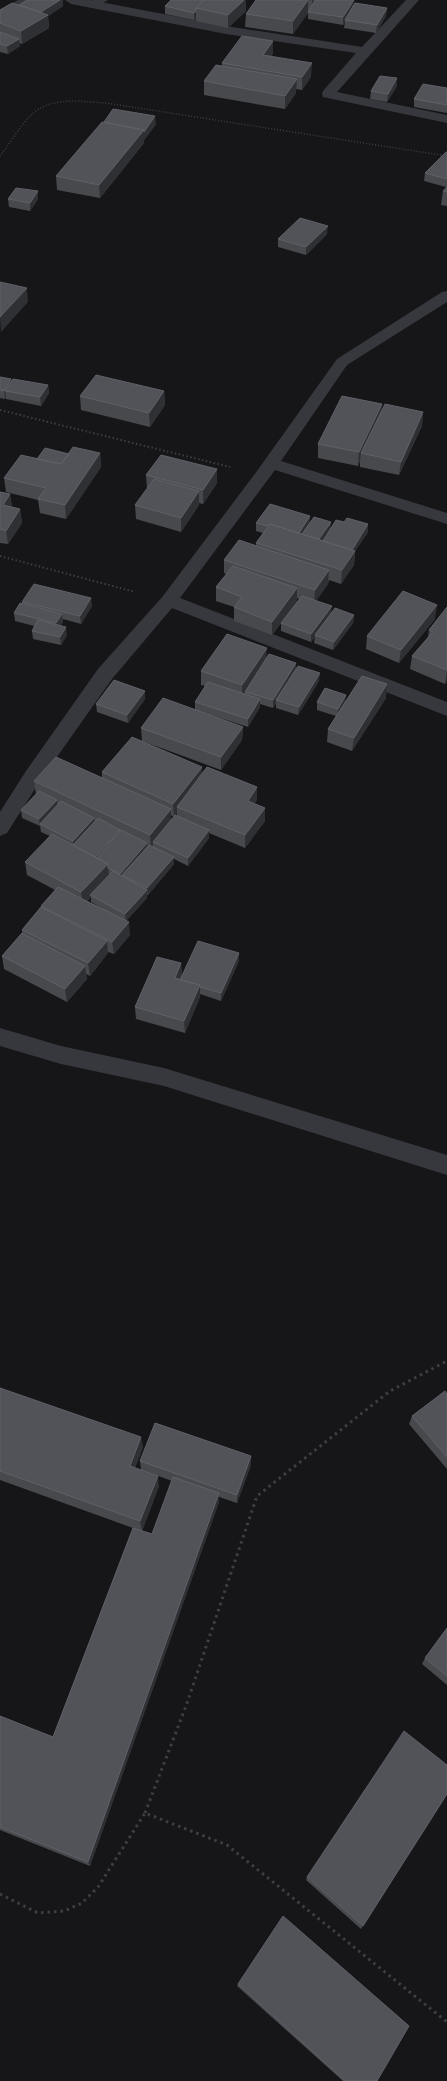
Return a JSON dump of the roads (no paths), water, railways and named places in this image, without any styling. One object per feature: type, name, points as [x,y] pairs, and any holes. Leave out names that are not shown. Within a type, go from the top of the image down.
[{"type":"street","points":[[0,15],[27,0]]},
{"type":"street","points":[[72,0],[98,2],[226,30],[365,51]]},
{"type":"street","points":[[413,0],[365,51],[328,94],[447,119]]},
{"type":"street","points":[[0,828],[33,776],[105,674],[169,600],[267,469],[342,362],[447,295]]},
{"type":"street","points":[[267,469],[447,519]]},
{"type":"street","points":[[169,600],[447,709]]},
{"type":"street","points":[[0,1037],[61,1055],[164,1077],[447,1165]]}]
